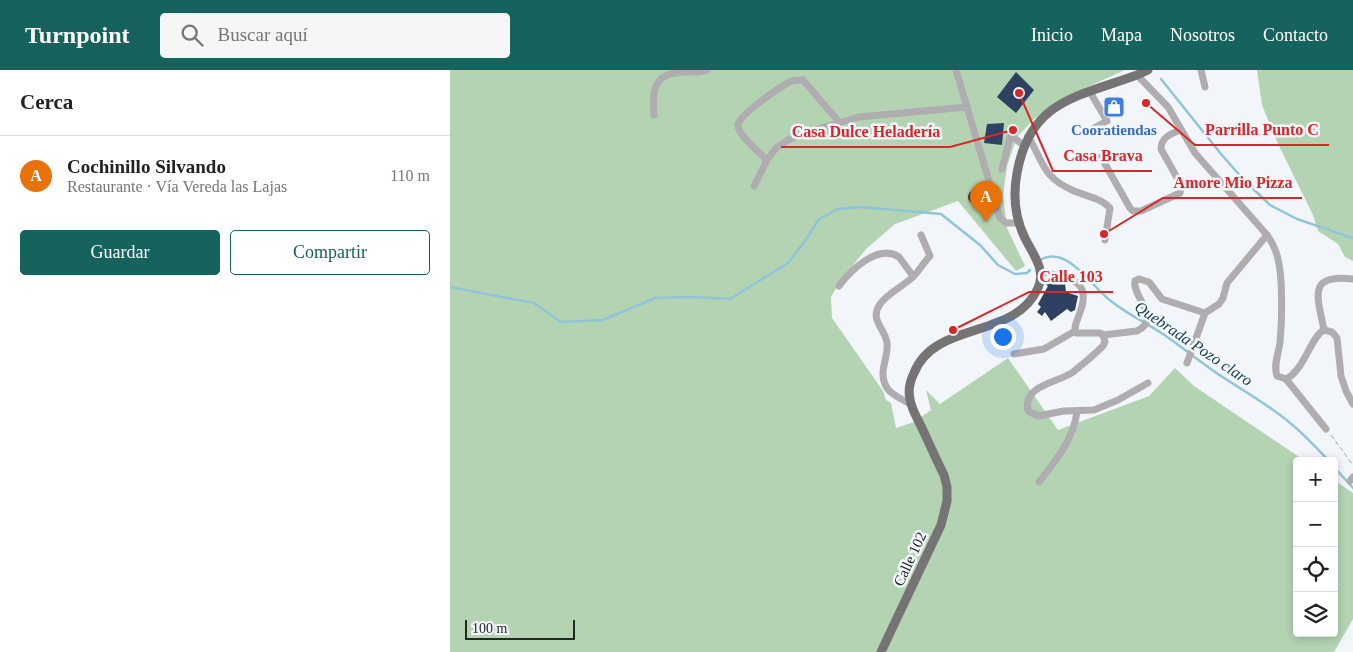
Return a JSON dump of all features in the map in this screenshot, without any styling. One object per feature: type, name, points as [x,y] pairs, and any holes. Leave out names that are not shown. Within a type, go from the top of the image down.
[{"type":"main road","points":[[912,405],[909,391],[912,377],[927,353],[941,343],[1003,320],[1023,308],[1038,290],[1040,271],[1036,258],[1023,235],[1014,206],[1014,186],[1023,145],[1036,124],[1064,102],[1137,76],[1148,70]]},
{"type":"main road","name":"Calle 102","points":[[881,652],[941,525],[947,501],[947,487],[944,475],[912,405]]},
{"type":"street","points":[[654,115],[652,94],[660,81],[675,72],[707,70]]},
{"type":"street","points":[[956,70],[1000,218],[1006,223],[1019,223]]},
{"type":"street","points":[[1201,70],[1205,87]]},
{"type":"street","points":[[1137,76],[1168,106],[1191,148],[1266,235],[1276,251],[1280,270],[1280,340],[1275,368],[1278,376],[1286,379],[1326,429]]},
{"type":"street","points":[[767,160],[740,132],[738,125],[740,119],[746,113],[790,82],[803,80],[840,123]]},
{"type":"street","points":[[1090,92],[1107,120],[1094,128]]},
{"type":"street","points":[[754,186],[767,160],[776,148],[788,140],[859,117],[967,107]]},
{"type":"street","points":[[1101,157],[1132,211],[1141,211],[1180,193],[1180,182],[1161,149],[1161,143],[1181,130]]},
{"type":"street","points":[[1002,169],[1010,137],[1012,136],[1023,145]]},
{"type":"street","points":[[1028,136],[1044,168],[1050,175],[1074,191],[1110,208],[1105,240]]},
{"type":"street","points":[[912,405],[888,390],[885,384],[883,364],[887,341],[876,317],[879,305],[883,300],[913,276],[930,256],[921,235]]},
{"type":"street","points":[[1188,361],[1205,313],[1219,304],[1223,298],[1227,282],[1266,235]]},
{"type":"street","points":[[839,286],[850,272],[862,262],[877,255],[896,255],[913,276]]},
{"type":"street","points":[[1040,271],[1072,280],[1085,293],[1074,328],[1075,331]]},
{"type":"street","points":[[1324,330],[1317,294],[1320,286],[1324,281],[1339,277],[1353,279]]},
{"type":"street","points":[[1075,331],[1078,334],[1100,333],[1103,335],[1137,331],[1144,324],[1148,313],[1135,289],[1135,281],[1139,280],[1149,282],[1158,295],[1168,302],[1205,313]]},
{"type":"street","points":[[1286,379],[1292,376],[1310,351],[1319,333],[1324,330],[1332,332],[1337,338],[1341,376],[1353,404]]},
{"type":"street","points":[[1014,354],[1044,349],[1075,331]]},
{"type":"street","points":[[1103,335],[1105,342],[1073,372],[1036,390],[1029,397],[1028,411],[1034,416],[1043,416],[1064,411],[1094,410],[1118,400],[1148,383]]},
{"type":"street","points":[[1039,482],[1066,445],[1073,432],[1077,412]]},
{"type":"path","points":[[1326,429],[1353,464]]},
{"type":"shaded area","name":"Cooratiendas","points":[[1117,95],[1126,113],[1113,118],[1101,101]]},
{"type":"green space","points":[[450,70],[1125,70],[1065,97],[1035,118],[1017,137],[1007,166],[1003,196],[1007,228],[1025,266],[1016,271],[958,201],[895,224],[866,249],[841,280],[831,297],[832,318],[883,391],[886,400],[891,403],[896,428],[914,422],[931,410],[926,390],[940,404],[1008,358],[1058,430],[1149,396],[1175,368],[1194,386],[1299,457],[1293,457],[1293,637],[1338,637],[1338,483],[1353,493],[1353,619],[1334,652],[450,652]]},
{"type":"green space","points":[[1257,70],[1353,70],[1353,261],[1345,257],[1338,244],[1318,231],[1313,215],[1278,144],[1262,105]]},
{"type":"building","points":[[1016,72],[1034,90],[1016,113],[997,97]]},
{"type":"building","points":[[1004,123],[1002,145],[984,143],[987,124]]},
{"type":"building","points":[[972,190],[978,190],[982,197],[978,204],[972,204],[968,200],[968,194]]},
{"type":"building","points":[[1047,278],[1065,283],[1066,292],[1078,296],[1075,310],[1071,312],[1067,309],[1051,321],[1045,312],[1042,316],[1037,312],[1041,307],[1038,304],[1048,286],[1046,285]]},
{"type":"waterway","points":[[1161,79],[1221,154],[1270,205],[1297,219],[1353,238]]},
{"type":"waterway","name":"Quebrada Pozo claro","points":[[450,287],[534,303],[561,322],[603,320],[655,298],[693,297],[730,299],[788,263],[819,219],[838,209],[860,207],[941,214],[980,245],[998,265],[1015,274],[1027,273],[1030,270]]},
{"type":"waterway","name":"Quebrada Pozo claro","points":[[1042,259],[1057,257],[1071,263],[1118,306],[1163,334],[1218,374],[1281,415],[1325,457]]},
{"type":"waterway","name":"Quebrada Pozo claro","points":[[1338,471],[1353,488]]},
{"type":"place","name":"Casa Brava","points":[[1019,93]]},
{"type":"place","name":"Parrilla Punto C","points":[[1146,103]]},
{"type":"place","name":"Cooratiendas","points":[[1114,107]]},
{"type":"place","name":"Casa Dulce Heladería","points":[[1013,130]]},
{"type":"place","name":"Cochinillo Silvando","points":[[986,222]]},
{"type":"place","name":"Amore Mio Pizza","points":[[1104,234]]},
{"type":"place","name":"Calle 103","points":[[953,330]]}]
